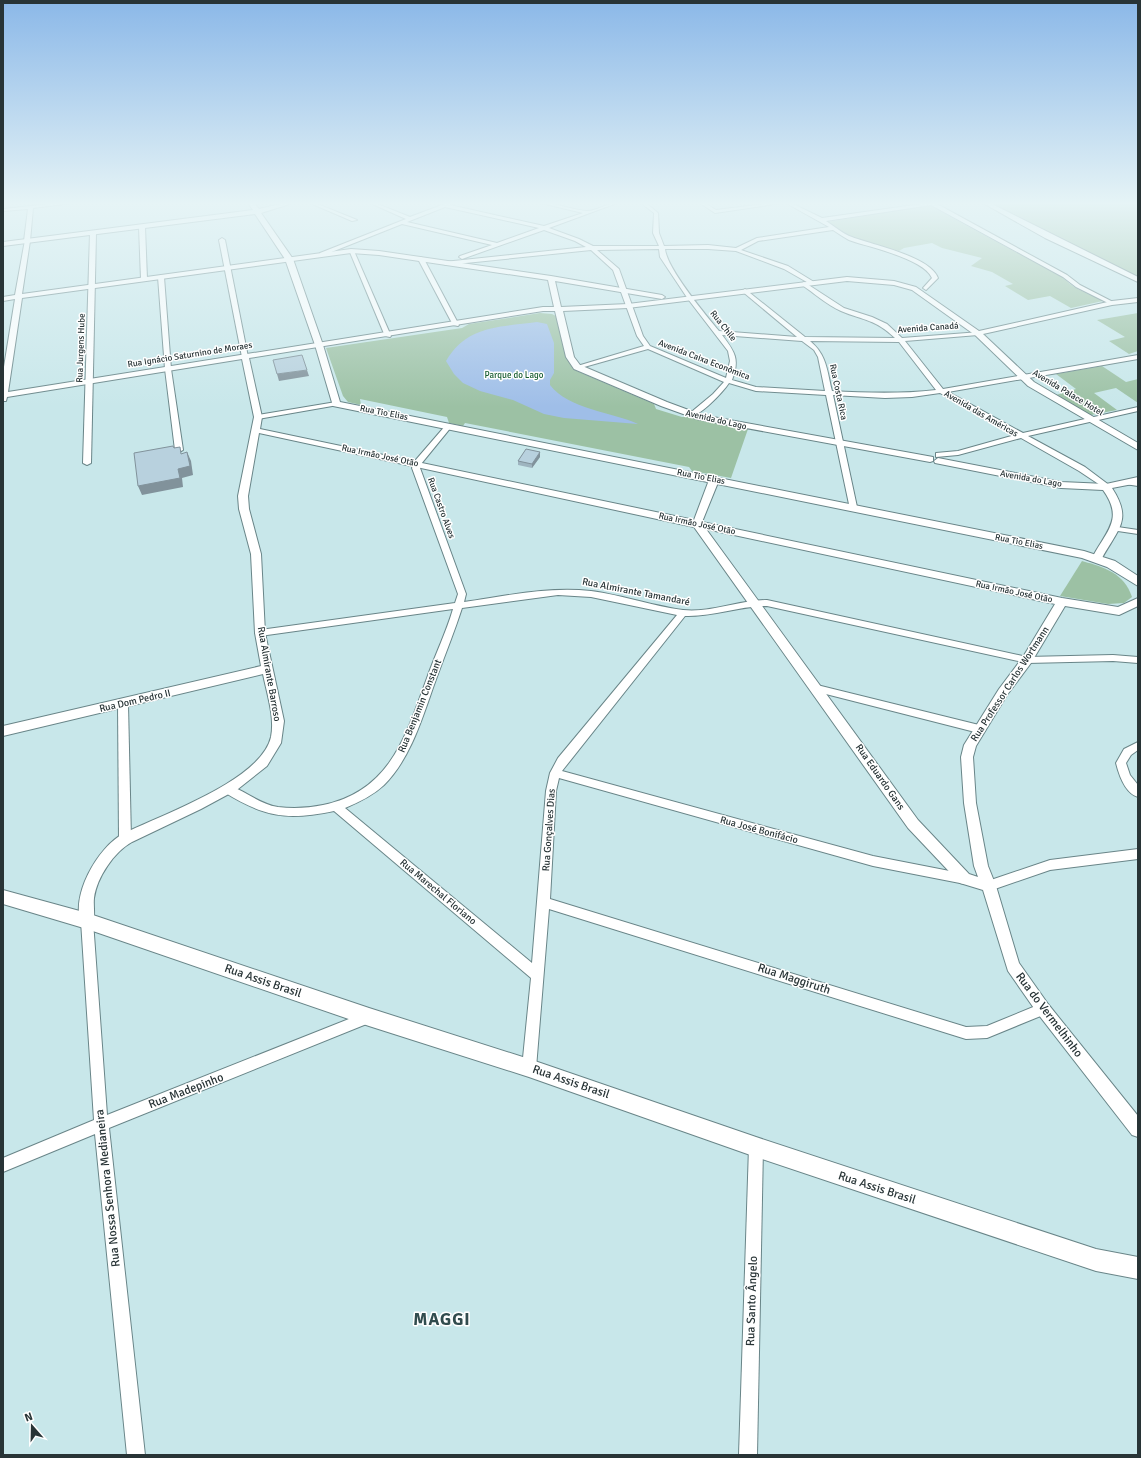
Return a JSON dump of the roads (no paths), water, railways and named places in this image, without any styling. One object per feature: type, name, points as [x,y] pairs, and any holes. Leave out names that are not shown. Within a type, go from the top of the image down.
[{"type":"main road","points":[[293,271],[319,345],[336,404]]},
{"type":"main road","points":[[1120,271],[1138,280]]},
{"type":"main road","name":"Rua Tio Elias","points":[[336,404],[853,507],[1097,558],[1121,569],[1138,582]]},
{"type":"main road","name":"Rua Assis Brasil","points":[[3,897],[87,921],[369,1017],[529,1068],[756,1147],[1096,1260],[1138,1268]]},
{"type":"street","points":[[3,396],[22,271]]},
{"type":"street","name":"Rua Jurgens Hube","points":[[87,463],[92,271]]},
{"type":"street","points":[[144,271],[144,279]]},
{"type":"street","points":[[3,299],[201,271]]},
{"type":"street","name":"Rua Almirante Barroso","points":[[87,921],[88,894],[95,876],[109,855],[126,839],[228,789],[263,762],[272,751],[278,732],[278,721],[260,633],[256,554],[244,509],[243,496],[258,417],[229,271]]},
{"type":"street","points":[[359,271],[384,335]]},
{"type":"street","points":[[427,271],[455,324]]},
{"type":"street","points":[[502,271],[675,300]]},
{"type":"street","name":"Avenida Caixa Econômica","points":[[617,271],[622,291],[640,336],[648,347],[728,381],[756,390],[900,396],[1023,378],[1138,357]]},
{"type":"street","name":"Rua Chile","points":[[672,271],[690,298],[731,351],[733,356],[732,370],[728,381],[718,394],[691,415]]},
{"type":"street","points":[[795,271],[812,282]]},
{"type":"street","points":[[916,287],[926,289],[933,280],[934,275],[931,271]]},
{"type":"street","points":[[1056,271],[1078,286],[1112,303]]},
{"type":"street","points":[[161,277],[168,369],[179,450]]},
{"type":"street","points":[[551,278],[560,309],[570,357],[577,367],[648,347]]},
{"type":"street","name":"Rua Ignácio Saturnino de Moraes","points":[[3,396],[489,318],[560,309],[628,306],[812,282],[857,278],[916,287]]},
{"type":"street","points":[[916,287],[933,280]]},
{"type":"street","name":"Avenida das Américas","points":[[804,284],[842,309],[870,318],[885,325],[901,340],[941,391],[1082,469],[1106,487],[1114,498],[1119,512],[1114,528],[1097,558]]},
{"type":"street","name":"Avenida Palace Hotel","points":[[916,287],[978,333],[1023,378],[1138,447]]},
{"type":"street","name":"Avenida Palace Hotel","points":[[926,289],[938,304]]},
{"type":"street","name":"Rua Costa Rica","points":[[745,291],[816,349],[821,357],[830,393],[853,507]]},
{"type":"street","name":"Avenida Canadá","points":[[716,333],[803,339],[901,340],[978,333],[1112,303],[1138,300]]},
{"type":"street","name":"Avenida do Lago","points":[[577,367],[691,415],[724,423],[908,456],[940,459],[1061,485],[1106,487],[1138,480]]},
{"type":"street","name":"Rua Tio Elias","points":[[258,417],[336,404]]},
{"type":"street","points":[[940,459],[1020,436],[1138,409]]},
{"type":"street","points":[[417,464],[448,426]]},
{"type":"street","name":"Rua Irmão José Otão","points":[[255,430],[1062,602],[1119,611],[1138,602]]},
{"type":"street","name":"Rua Castro Alves","points":[[417,464],[416,468],[419,477],[462,594],[459,605]]},
{"type":"street","points":[[697,524],[714,480]]},
{"type":"street","points":[[1128,482],[1138,484]]},
{"type":"street","name":"Rua Eduardo Gans","points":[[697,524],[817,688],[913,824],[965,879]]},
{"type":"street","points":[[1114,528],[1138,532]]},
{"type":"street","name":"Rua Almirante Tamandaré","points":[[260,633],[529,594],[576,592],[683,613],[708,613],[754,602],[777,605],[1027,660],[1113,658],[1138,660]]},
{"type":"street","name":"Rua Professor Carlos Wortmann","points":[[989,886],[980,866],[970,803],[967,757],[970,745],[979,729],[1027,660],[1062,602]]},
{"type":"street","name":"Rua Benjamin Constant","points":[[228,789],[264,809],[297,812],[337,808],[373,789],[393,768],[415,722],[459,605]]},
{"type":"street","name":"Rua Gonçalves Dias","points":[[529,1068],[544,902],[551,791],[555,773],[562,761],[683,613]]},
{"type":"street","name":"Rua Dom Pedro II","points":[[3,731],[267,669]]},
{"type":"street","points":[[817,688],[979,729]]},
{"type":"street","points":[[123,704],[126,839]]},
{"type":"street","points":[[1138,746],[1132,748],[1121,763],[1125,778],[1138,794]]},
{"type":"street","name":"Rua José Bonifácio","points":[[555,773],[873,861],[965,879]]},
{"type":"street","name":"Rua Marechal Floriano","points":[[337,808],[538,976]]},
{"type":"street","points":[[965,879],[989,886],[1050,865],[1138,854]]},
{"type":"street","name":"Rua do Vermelhinho","points":[[989,886],[1013,966],[1042,1009],[1138,1129]]},
{"type":"street","name":"Rua Maggiruth","points":[[544,902],[966,1033],[987,1032],[1042,1009]]},
{"type":"street","name":"Rua Nossa Senhora Medianeira","points":[[87,921],[100,1123],[136,1455]]},
{"type":"street","name":"Rua Madepinho","points":[[3,1165],[100,1123],[266,1060],[369,1017]]},
{"type":"street","name":"Rua Santo Ângelo","points":[[748,1455],[756,1147]]},
{"type":"water","name":"Parque do Lago","points":[[537,322],[547,324],[554,343],[554,373],[550,380],[550,385],[568,400],[579,405],[638,424],[564,418],[544,414],[513,400],[480,391],[463,383],[454,374],[446,361],[454,349],[474,334],[497,327]]},
{"type":"district","name":"MAGGI","points":[[442,1319]]}]
